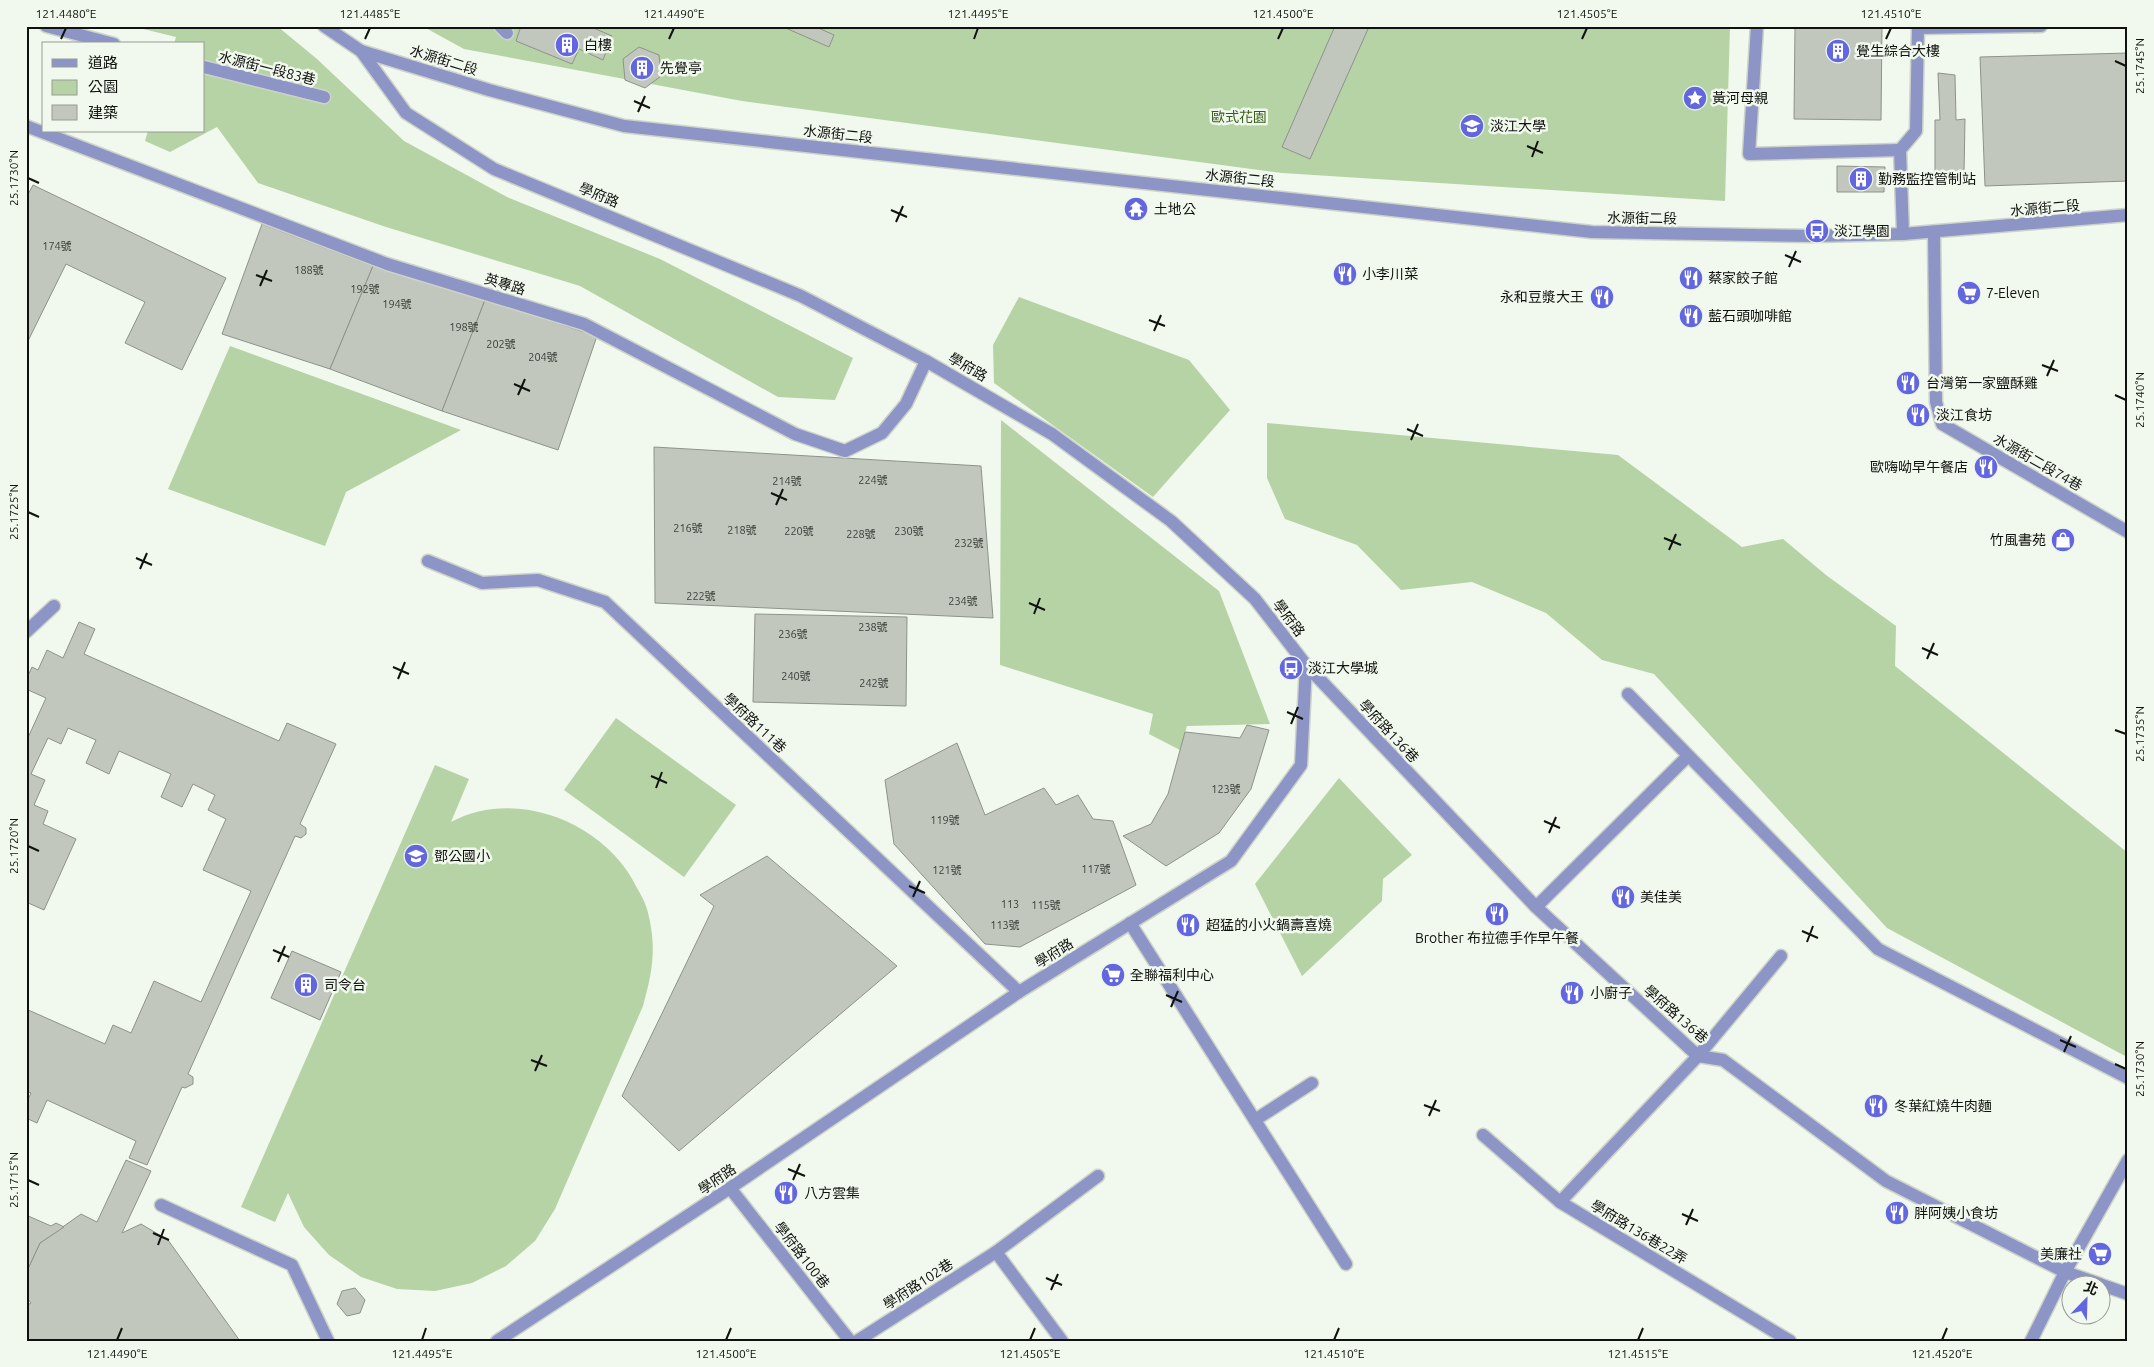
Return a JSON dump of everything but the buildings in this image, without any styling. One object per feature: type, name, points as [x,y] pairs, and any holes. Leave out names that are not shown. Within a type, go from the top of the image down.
[{"type":"street","points":[[46,26],[106,42]]},
{"type":"street","name":"學府路","points":[[324,26],[361,50],[406,113],[494,169],[801,296],[926,361],[1052,434],[1171,521],[1255,599],[1306,665],[1301,765],[1230,861],[1019,992],[730,1188],[497,1341]]},
{"type":"street","points":[[1757,26],[1750,154],[1900,150]]},
{"type":"street","points":[[1903,234],[1900,150],[1916,131],[1918,28],[2041,26]]},
{"type":"street","name":"水源街二段","points":[[361,50],[489,90],[624,126],[1592,232],[1812,236],[1903,234],[2128,216]]},
{"type":"street","name":"水源街一段83巷","points":[[205,67],[324,97]]},
{"type":"street","name":"英專路","points":[[26,126],[387,264],[584,324],[795,434],[845,451],[882,433],[906,404],[926,361]]},
{"type":"street","name":"水源街二段74巷","points":[[1934,233],[1936,402],[1942,424],[2128,532]]},
{"type":"street","name":"學府路111巷","points":[[428,561],[482,583],[538,580],[605,602],[1019,992]]},
{"type":"street","points":[[26,632],[54,606]]},
{"type":"street","name":"學府路136巷","points":[[1306,665],[1536,907],[1698,1056],[1723,1060],[1886,1181],[2071,1274]]},
{"type":"street","points":[[1628,694],[1878,949],[2128,1078]]},
{"type":"street","points":[[1536,907],[1688,756]]},
{"type":"street","points":[[1130,923],[1346,1264]]},
{"type":"street","points":[[1560,1202],[1698,1056],[1781,956]]},
{"type":"street","points":[[1255,1120],[1312,1082]]},
{"type":"street","name":"學府路136巷22弄","points":[[1484,1134],[1560,1202],[1790,1341]]},
{"type":"street","points":[[2031,1341],[2065,1272],[2128,1160]]},
{"type":"street","name":"學府路102巷","points":[[857,1341],[996,1252],[1098,1176]]},
{"type":"street","name":"學府路100巷","points":[[730,1188],[850,1341]]},
{"type":"street","points":[[161,1205],[292,1265],[328,1341]]},
{"type":"street","points":[[996,1252],[1062,1341]]},
{"type":"street","name":"學府路136巷","points":[[2112,1289],[2128,1294]]},
{"type":"green space","points":[[131,26],[277,26],[317,59],[404,141],[507,197],[660,259],[853,358],[835,400],[778,397],[580,286],[386,227],[258,183],[217,127],[170,152],[145,141],[148,132],[205,132],[205,42],[175,42],[176,37]]},
{"type":"green space","name":"淡江大學","points":[[422,26],[1730,26],[1725,201],[1282,173],[742,101],[464,49]]},
{"type":"green space","points":[[1019,297],[1189,360],[1230,410],[1153,497],[994,383],[993,345]]},
{"type":"green space","points":[[230,346],[461,430],[346,492],[325,546],[168,489]]},
{"type":"green space","points":[[1001,420],[1219,591],[1270,724],[1187,726],[1180,750],[1149,734],[1153,714],[1000,665]]},
{"type":"green space","points":[[1267,423],[1618,455],[1742,547],[1783,539],[1826,575],[1896,626],[1895,666],[2128,853],[2127,1057],[1887,928],[1654,674],[1602,660],[1546,613],[1472,582],[1401,590],[1357,545],[1285,519],[1267,478]]},
{"type":"green space","points":[[616,718],[736,805],[684,877],[564,790]]},
{"type":"green space","points":[[435,765],[469,779],[451,822],[477,812],[504,808],[531,810],[557,818],[582,829],[604,845],[623,865],[643,899],[650,922],[653,946],[649,981],[643,1006],[555,1209],[535,1241],[506,1266],[472,1283],[435,1291],[397,1289],[361,1277],[329,1255],[304,1227],[288,1193],[275,1222],[241,1207]]},
{"type":"green space","points":[[1339,778],[1412,855],[1383,879],[1382,901],[1302,976],[1255,884]]},
{"type":"place","name":"白樓","points":[[567,45]]},
{"type":"place","name":"覺生綜合大樓","points":[[1838,51]]},
{"type":"place","name":"先覺亭","points":[[642,68]]},
{"type":"place","name":"黃河母親","points":[[1695,98]]},
{"type":"place","name":"淡江大學","points":[[1472,126]]},
{"type":"place","name":"勤務監控管制站","points":[[1861,179]]},
{"type":"place","name":"土地公","points":[[1136,209]]},
{"type":"place","name":"淡江學園","points":[[1817,231]]},
{"type":"place","name":"小李川菜","points":[[1345,274]]},
{"type":"place","name":"蔡家餃子館","points":[[1691,278]]},
{"type":"place","name":"7-Eleven","points":[[1969,293]]},
{"type":"place","name":"永和豆漿大王","points":[[1602,297]]},
{"type":"place","name":"藍石頭咖啡館","points":[[1691,316]]},
{"type":"place","name":"台灣第一家鹽酥雞","points":[[1908,383]]},
{"type":"place","name":"淡江食坊","points":[[1918,415]]},
{"type":"place","name":"歐嗨呦早午餐店","points":[[1986,467]]},
{"type":"place","name":"竹風書苑","points":[[2063,540]]},
{"type":"place","name":"淡江大學城","points":[[1291,668]]},
{"type":"place","name":"鄧公國小","points":[[416,856]]},
{"type":"place","name":"美佳美","points":[[1623,897]]},
{"type":"place","name":"Brother 布拉德手作早午餐","points":[[1497,914]]},
{"type":"place","name":"超猛的小火鍋壽喜燒","points":[[1188,925]]},
{"type":"place","name":"全聯福利中心","points":[[1113,975]]},
{"type":"place","name":"司令台","points":[[306,985]]},
{"type":"place","name":"小廚子","points":[[1572,993]]},
{"type":"place","name":"冬葉紅燒牛肉麵","points":[[1876,1106]]},
{"type":"place","name":"八方雲集","points":[[786,1193]]},
{"type":"place","name":"胖阿姨小食坊","points":[[1897,1213]]},
{"type":"place","name":"美廉社","points":[[2100,1254]]},
{"type":"park label","name":"歐式花園","points":[[1239,117]]}]
